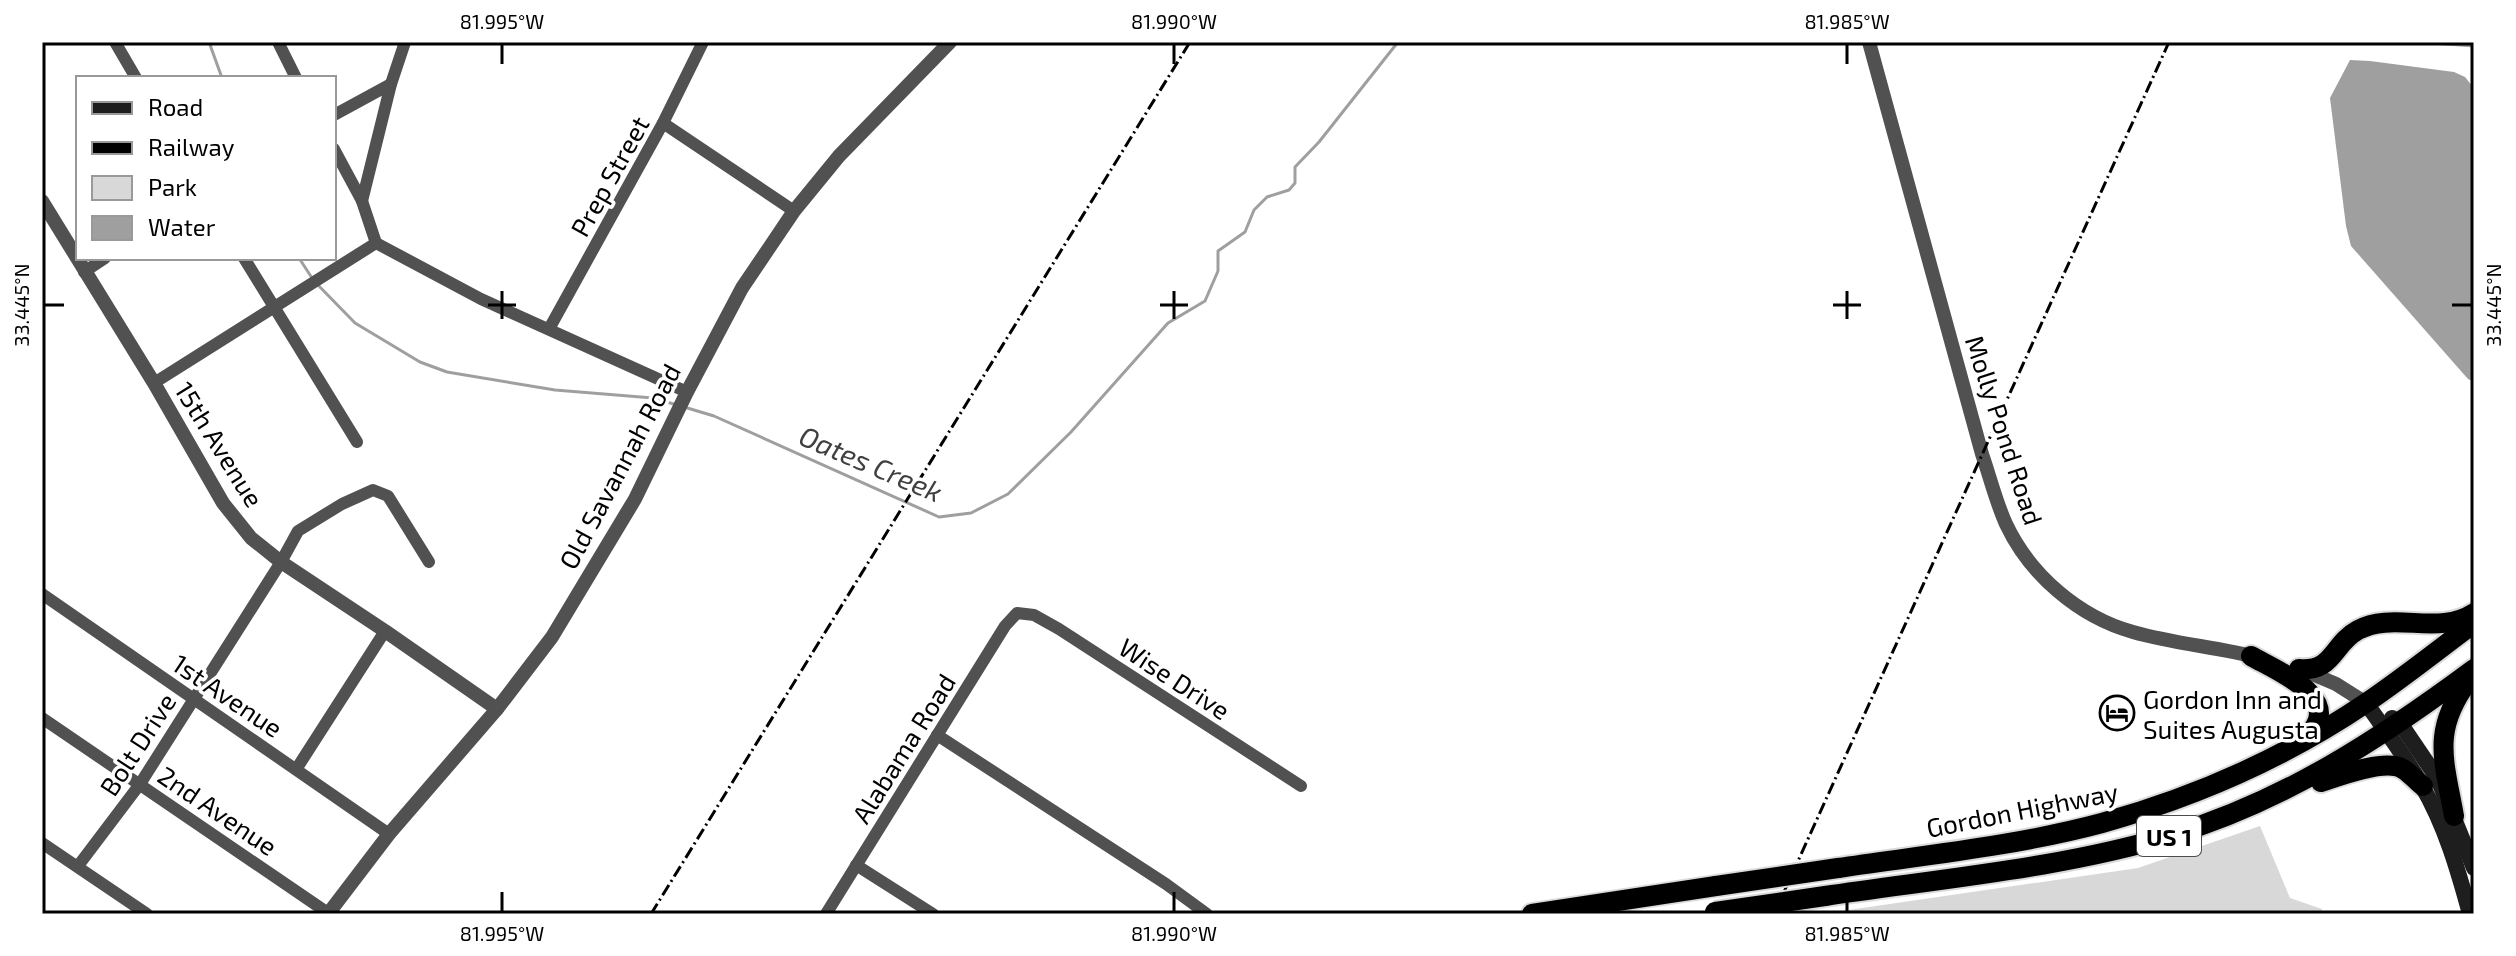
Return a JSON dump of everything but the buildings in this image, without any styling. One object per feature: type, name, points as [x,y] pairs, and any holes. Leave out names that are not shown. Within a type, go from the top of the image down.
[{"type":"highway","points":[[2299,669],[2313,670],[2327,663],[2346,638],[2366,627],[2456,622],[2474,613]]},
{"type":"highway","name":"Gordon Highway","points":[[1532,914],[2029,839],[2099,824],[2183,797],[2295,746],[2366,703],[2474,623]]},
{"type":"highway","points":[[2251,656],[2302,685],[2314,697],[2318,714],[2315,726],[2295,746]]},
{"type":"highway","points":[[2454,816],[2446,772],[2444,732],[2453,701],[2474,671]]},
{"type":"highway","name":"Gordon Highway","points":[[1709,913],[2071,858],[2139,844],[2205,824],[2293,786],[2354,753],[2474,671]]},
{"type":"highway","points":[[2293,786],[2393,766],[2401,767],[2423,786]]},
{"type":"main road","points":[[2366,703],[2434,771],[2474,868]]},
{"type":"main road","points":[[2393,727],[2438,817],[2470,914]]},
{"type":"street","points":[[115,42],[135,76]]},
{"type":"street","points":[[278,42],[295,76]]},
{"type":"street","points":[[362,201],[391,84],[405,42]]},
{"type":"street","name":"Prep Street","points":[[549,329],[663,123],[703,42]]},
{"type":"street","name":"Old Savannah Road","points":[[328,914],[389,834],[497,709],[552,637],[635,499],[742,288],[794,211],[839,156],[950,42]]},
{"type":"street","name":"Molly Pond Road","points":[[1869,42],[1982,454],[1999,507],[2017,544],[2054,588],[2099,620],[2134,632],[2299,669],[2336,684],[2366,703]]},
{"type":"street","points":[[336,114],[391,84]]},
{"type":"street","points":[[663,123],[794,211]]},
{"type":"street","points":[[336,153],[362,201],[376,243],[481,299],[549,329],[681,403]]},
{"type":"street","name":"15th Avenue","points":[[42,201],[76,258]]},
{"type":"street","points":[[154,383],[376,243]]},
{"type":"street","name":"15th Avenue","points":[[77,260],[154,383],[223,503],[251,538],[281,562],[497,709]]},
{"type":"street","points":[[84,272],[102,260]]},
{"type":"street","points":[[245,260],[357,442]]},
{"type":"street","name":"Bolt Drive","points":[[78,866],[140,784],[298,531],[342,504],[373,490],[388,496],[429,562]]},
{"type":"street","name":"1st Avenue","points":[[42,594],[389,834]]},
{"type":"street","name":"Alabama Road","points":[[826,914],[1005,626],[1022,612]]},
{"type":"street","name":"Wise Drive","points":[[1022,612],[1059,629],[1301,786]]},
{"type":"street","points":[[297,768],[385,631]]},
{"type":"street","name":"2nd Avenue","points":[[42,718],[328,914]]},
{"type":"street","points":[[937,735],[1207,914]]},
{"type":"street","points":[[42,843],[147,914]]},
{"type":"street","points":[[856,865],[933,914]]},
{"type":"green space","points":[[2260,826],[2290,898],[2322,909],[2321,914],[1821,914],[2138,868]]},
{"type":"water","points":[[2350,60],[2454,72],[2465,77],[2473,87],[2474,382],[2468,379],[2351,246],[2330,98]]},
{"type":"waterway","name":"Oates Creek","points":[[209,42],[221,76]]},
{"type":"waterway","name":"Oates Creek","points":[[684,407],[714,416],[939,517],[971,513],[1008,494],[1071,432],[1168,323],[1205,301],[1218,271],[1218,251],[1245,232],[1254,210],[1267,197],[1289,190],[1295,183],[1295,167],[1319,142],[1398,42]]},
{"type":"waterway","name":"Oates Creek","points":[[2419,42],[2474,46]]},
{"type":"waterway","name":"Oates Creek","points":[[300,260],[312,278]]},
{"type":"waterway","name":"Oates Creek","points":[[317,284],[355,323],[420,362],[447,372],[555,390],[653,398],[677,405]]},
{"type":"railway","points":[[651,914],[1190,42]]},
{"type":"railway","points":[[1774,914],[2169,42]]},
{"type":"place","name":"Gordon Inn and Suites Augusta","points":[[2117,713]]}]
